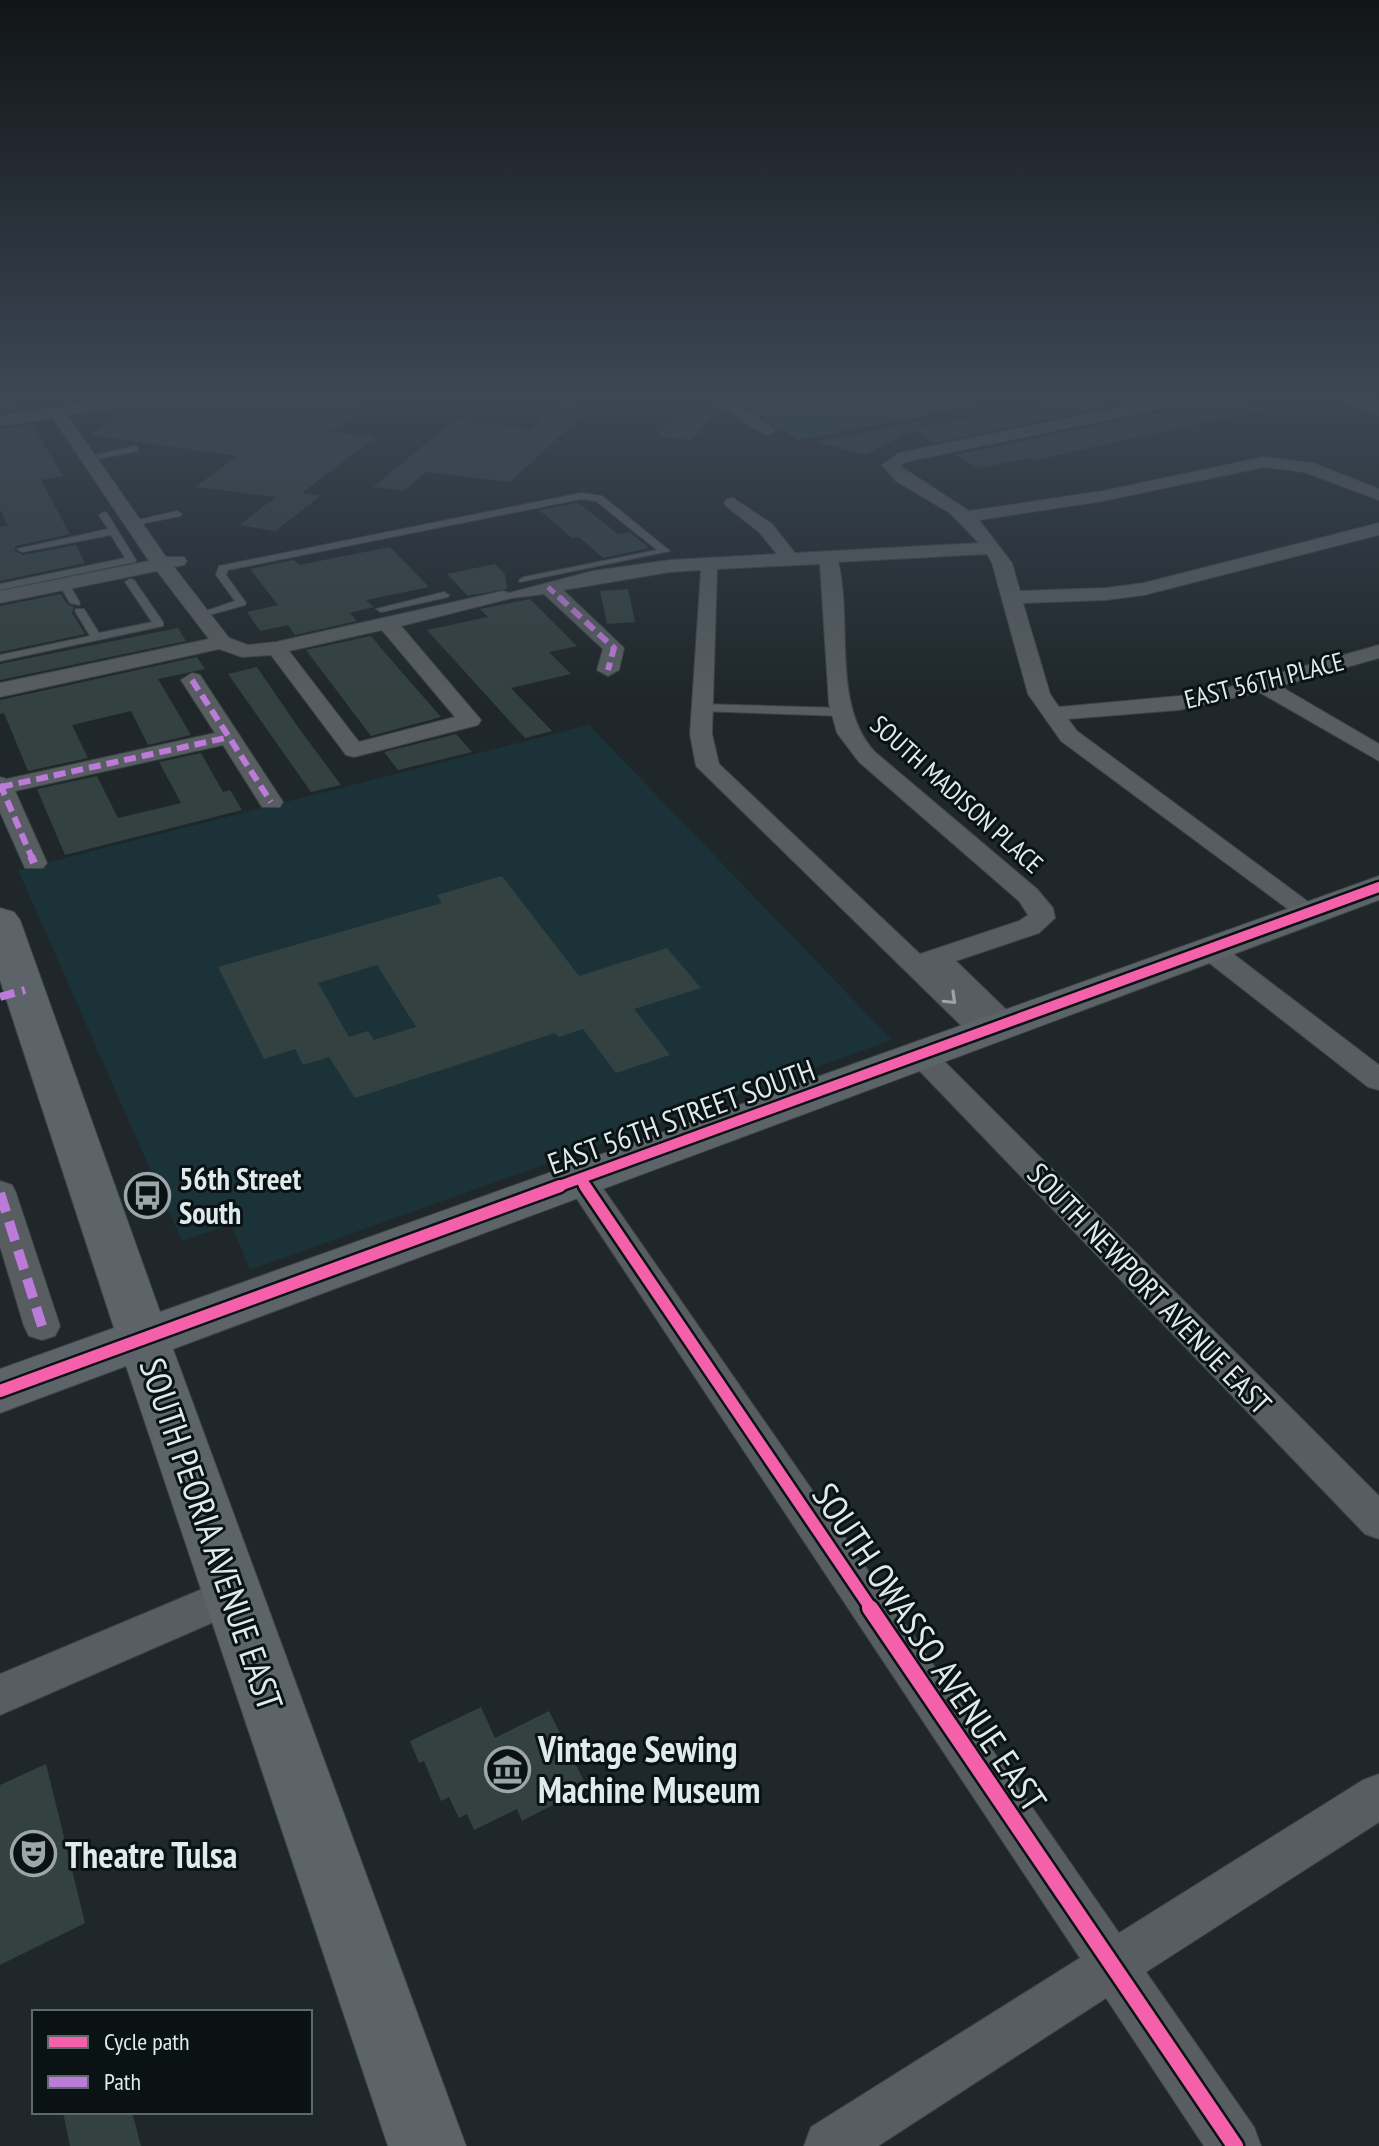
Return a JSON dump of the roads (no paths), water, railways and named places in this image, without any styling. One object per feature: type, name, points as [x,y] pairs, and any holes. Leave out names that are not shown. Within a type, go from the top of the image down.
[{"type":"street","points":[[106,495],[122,527],[173,562],[202,614],[222,642],[242,651],[276,648],[419,608],[548,587],[573,576],[670,566],[992,548]]},
{"type":"street","points":[[936,495],[965,517],[1002,563],[1039,694],[1069,736],[1309,912]]},
{"type":"street","points":[[965,517],[1107,495]]},
{"type":"street","points":[[733,503],[764,524],[778,539],[789,559]]},
{"type":"street","points":[[1012,597],[1144,589],[1379,529]]},
{"type":"street","points":[[0,597],[173,562]]},
{"type":"street","name":"SOUTH MADISON PLACE","points":[[830,564],[841,712],[843,725],[852,741],[1040,908],[1042,918],[1029,927],[927,962]]},
{"type":"street","points":[[709,572],[702,708],[702,743],[708,766],[996,1028]]},
{"type":"street","points":[[548,587],[614,648],[608,670]]},
{"type":"street","points":[[276,648],[354,750],[470,720],[384,616]]},
{"type":"street","points":[[0,690],[222,642]]},
{"type":"street","name":"EAST 56TH PLACE","points":[[1052,714],[1179,703],[1263,685],[1379,651]]},
{"type":"street","points":[[192,680],[271,802]]},
{"type":"street","points":[[1263,685],[1379,754]]},
{"type":"street","points":[[34,863],[2,790],[66,781],[77,773],[230,737]]},
{"type":"street","name":"EAST 56TH STREET SOUTH","points":[[0,1391],[1379,887]]},
{"type":"street","name":"SOUTH PEORIA AVENUE EAST","points":[[0,920],[12,993],[145,1338],[231,1595],[427,2146]]},
{"type":"street","points":[[1209,949],[1379,1080]]},
{"type":"street","name":"SOUTH NEWPORT AVENUE EAST","points":[[921,1055],[1379,1522]]},
{"type":"street","name":"SOUTH OWASSO AVENUE EAST","points":[[580,1179],[1235,2146]]},
{"type":"street","points":[[0,1193],[42,1326]]},
{"type":"street","points":[[0,1695],[231,1595]]},
{"type":"street","points":[[830,2146],[1379,1796]]},
{"type":"lane","points":[[202,614],[241,603],[221,575],[223,568],[581,496],[599,498],[665,551],[515,590]]},
{"type":"lane","points":[[22,549],[177,514]]},
{"type":"lane","points":[[0,587],[131,559],[122,527],[104,515]]},
{"type":"lane","points":[[0,658],[159,624],[130,582]]},
{"type":"lane","points":[[64,584],[96,637]]},
{"type":"lane","points":[[419,608],[444,595]]},
{"type":"lane","points":[[702,708],[841,712]]},
{"type":"place","name":"56th Street South","points":[[148,1195]]},
{"type":"place","name":"Vintage Sewing Machine Museum","points":[[507,1769]]},
{"type":"place","name":"Theatre Tulsa","points":[[34,1854]]}]
